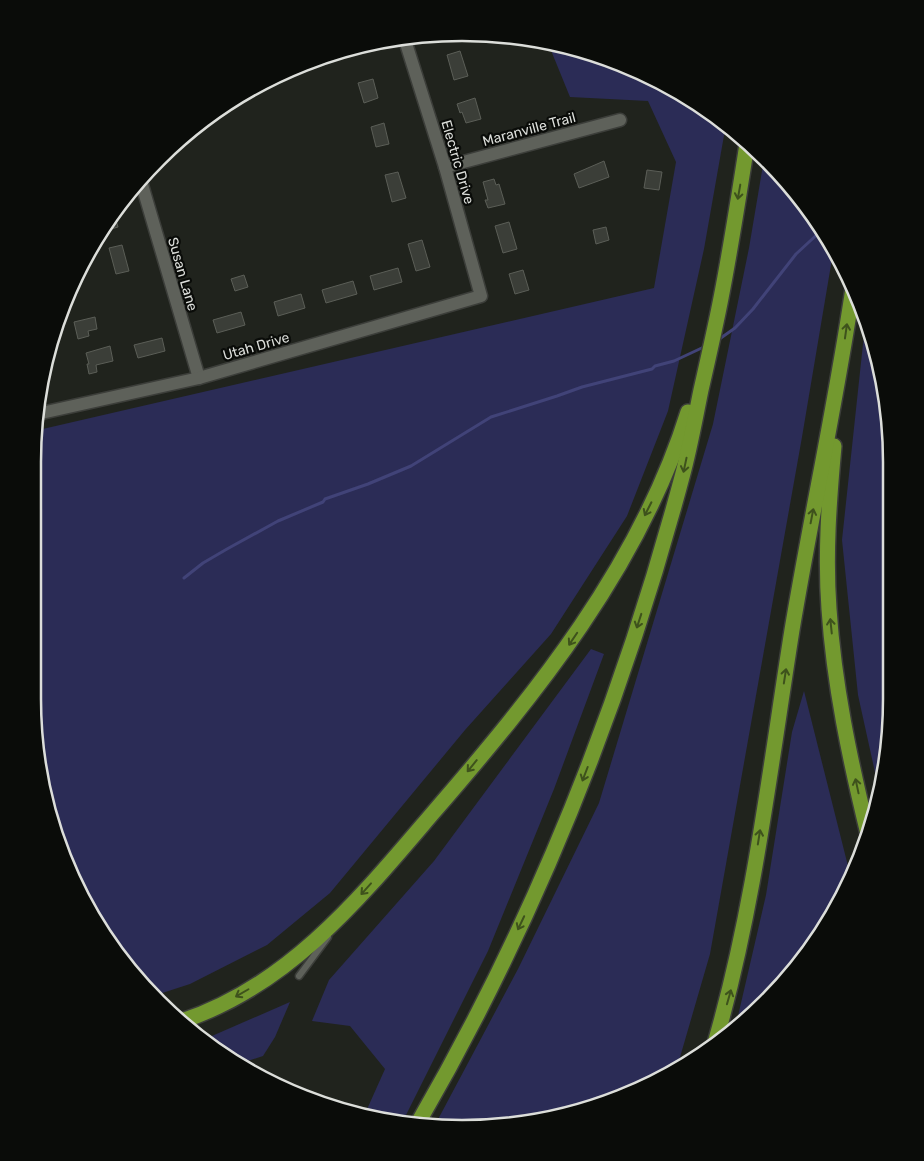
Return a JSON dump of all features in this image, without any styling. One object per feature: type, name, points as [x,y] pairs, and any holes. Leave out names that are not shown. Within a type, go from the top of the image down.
[{"type":"highway","points":[[421,1118],[483,1003],[532,898],[577,795],[615,694],[652,582],[683,474],[721,298],[747,152]]},
{"type":"highway","points":[[189,1018],[222,1004],[268,978],[320,937],[348,910],[446,799],[571,642],[599,598],[640,525],[672,458],[721,298]]},
{"type":"highway","points":[[718,1033],[731,988],[746,914],[806,544],[840,373],[851,301]]},
{"type":"highway","points":[[840,373],[829,503],[829,609],[843,718],[865,819]]},
{"type":"street","name":"Electric Drive","points":[[407,45],[445,167],[481,296]]},
{"type":"street","name":"Maranville Trail","points":[[445,167],[620,120]]},
{"type":"street","name":"Susan Lane","points":[[143,188],[198,378]]},
{"type":"street","name":"Utah Drive","points":[[44,412],[198,378],[481,296]]},
{"type":"lane","points":[[299,976],[348,910]]},
{"type":"shaded area","points":[[551,51],[623,73],[696,112],[724,133],[704,249],[668,411],[627,516],[551,634],[465,730],[330,893],[267,945],[190,984],[161,993],[112,933],[85,885],[73,860],[64,834],[49,781],[42,727],[41,699],[43,429],[654,288],[676,162],[648,101],[570,97]]},
{"type":"shaded area","points":[[763,167],[812,228],[831,262],[710,954],[680,1059],[623,1088],[544,1112],[490,1119],[438,1119],[518,969],[599,803],[713,424],[749,248]]},
{"type":"shaded area","points":[[864,339],[875,380],[882,434],[883,462],[883,699],[882,727],[876,776],[858,695],[842,540]]},
{"type":"shaded area","points":[[591,649],[604,654],[554,789],[488,951],[406,1116],[380,1112],[367,1109],[385,1069],[350,1026],[312,1021],[329,980],[434,861]]},
{"type":"shaded area","points":[[804,691],[848,866],[812,933],[796,955],[760,997],[738,1016],[766,895],[792,732]]},
{"type":"shaded area","points":[[290,1002],[275,1037],[263,1056],[248,1061],[211,1036]]},
{"type":"building","points":[[460,51],[468,76],[454,80],[447,55]]},
{"type":"building","points":[[373,79],[378,98],[364,103],[358,83]]},
{"type":"building","points":[[475,98],[481,119],[466,123],[457,104]]},
{"type":"building","points":[[384,123],[389,144],[376,147],[371,127]]},
{"type":"building","points":[[604,161],[609,177],[579,188],[574,174]]},
{"type":"building","points":[[647,170],[662,172],[659,190],[644,188]]},
{"type":"building","points":[[398,172],[406,198],[392,202],[385,175]]},
{"type":"building","points":[[494,179],[496,185],[499,184],[505,204],[488,208],[485,200],[488,200],[483,182]]},
{"type":"building","points":[[116,222],[118,227],[111,229]]},
{"type":"building","points":[[509,222],[517,249],[503,253],[495,226]]},
{"type":"building","points":[[606,227],[609,240],[596,244],[593,230]]},
{"type":"building","points":[[422,240],[430,267],[416,271],[408,244]]},
{"type":"building","points":[[122,245],[129,271],[116,274],[109,248]]},
{"type":"building","points":[[398,268],[402,282],[374,290],[370,276]]},
{"type":"building","points":[[523,270],[529,290],[515,294],[509,274]]},
{"type":"building","points":[[244,275],[248,287],[235,291],[231,279]]},
{"type":"building","points":[[353,281],[357,294],[326,303],[322,290]]},
{"type":"building","points":[[301,294],[305,308],[278,316],[274,302]]},
{"type":"building","points":[[241,312],[245,325],[217,333],[213,320]]},
{"type":"building","points":[[95,317],[97,329],[88,331],[89,336],[78,339],[74,322]]},
{"type":"building","points":[[162,338],[165,351],[138,358],[134,345]]},
{"type":"building","points":[[110,346],[113,361],[96,365],[97,372],[89,374],[86,353]]},
{"type":"waterway","points":[[718,340],[735,328],[753,309],[796,254],[816,235]]},
{"type":"waterway","points":[[184,578],[203,563],[278,521],[323,502],[325,499],[411,466],[491,417],[582,387],[652,369],[655,366],[674,361],[706,346]]}]
